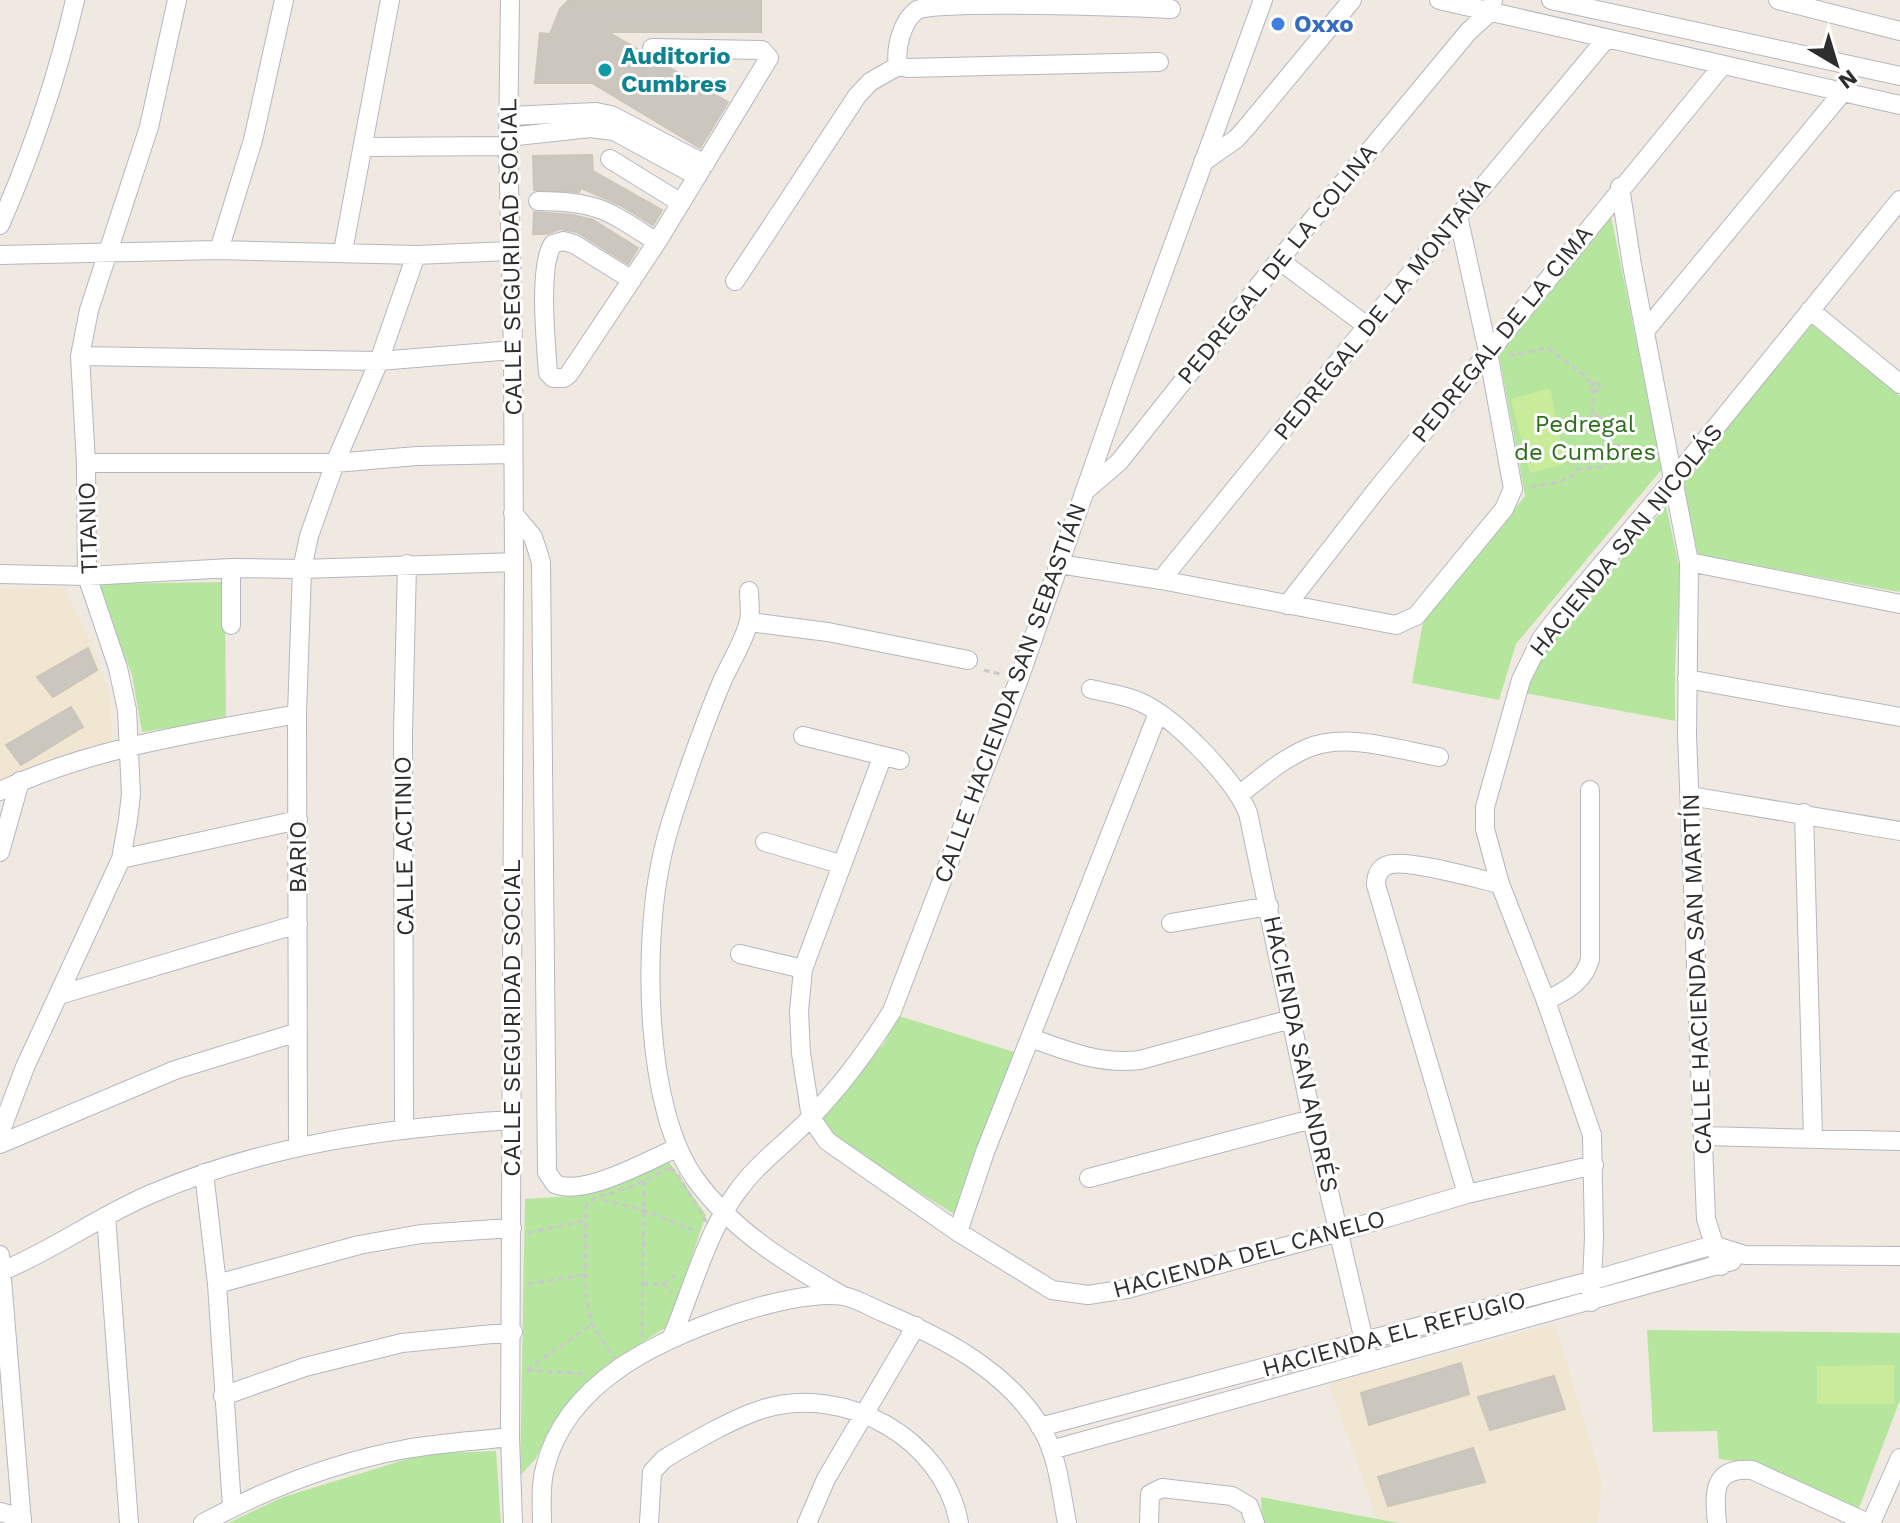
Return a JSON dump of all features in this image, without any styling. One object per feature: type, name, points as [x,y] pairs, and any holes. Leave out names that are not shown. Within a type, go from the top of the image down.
[{"type":"street","points":[[0,225],[28,159],[53,87],[75,0]]},
{"type":"street","name":"TITANIO","points":[[0,1133],[25,1067],[121,859],[131,794],[130,746],[127,710],[118,668],[87,576],[86,463],[80,356],[89,310],[149,127],[177,0]]},
{"type":"street","points":[[219,250],[253,140],[284,0]]},
{"type":"street","points":[[343,251],[390,0]]},
{"type":"street","name":"CALLE SEGURIDAD SOCIAL","points":[[510,0],[508,142],[514,562],[513,1332],[510,1437],[513,1523]]},
{"type":"street","name":"CALLE HACIENDA SAN SEBASTIÁN","points":[[672,1337],[708,1236],[737,1191],[811,1118],[874,1040],[892,1011],[1019,679],[1263,0]]},
{"type":"street","points":[[1203,162],[1236,139],[1352,0]]},
{"type":"street","points":[[1439,0],[1482,5],[1606,39],[1900,105]]},
{"type":"street","points":[[1778,0],[1900,31]]},
{"type":"street","points":[[898,66],[896,55],[906,22],[918,9],[935,2],[1026,1],[1171,9]]},
{"type":"street","points":[[1560,1],[1900,76]]},
{"type":"street","name":"PEDREGAL DE LA COLINA","points":[[1084,492],[1119,462],[1279,260],[1468,32],[1482,5]]},
{"type":"street","name":"PEDREGAL DE LA MONTAÑA","points":[[1161,580],[1606,39]]},
{"type":"street","points":[[632,280],[574,244],[563,241],[553,244],[547,256],[545,329],[548,373],[553,378],[564,378],[569,374],[632,280],[657,242],[768,63],[768,55],[762,50],[652,48]]},
{"type":"street","points":[[735,281],[857,96],[870,82],[898,66],[1159,62]]},
{"type":"street","name":"PEDREGAL DE LA CIMA","points":[[1287,605],[1620,187],[1722,66]]},
{"type":"street","points":[[1645,331],[1842,93]]},
{"type":"street","points":[[508,116],[596,112],[611,115],[701,170]]},
{"type":"street","points":[[363,147],[508,142],[590,128],[614,131],[701,170]]},
{"type":"street","points":[[610,159],[681,203]]},
{"type":"street","name":"CALLE HACIENDA SAN MARTÍN","points":[[1620,187],[1689,562],[1687,679],[1690,796],[1706,1219],[1721,1266]]},
{"type":"street","name":"HACIENDA SAN NICOLÁS","points":[[1591,1302],[1594,1238],[1592,1135],[1546,1001],[1500,884],[1485,829],[1485,807],[1521,680],[1541,639],[1900,200]]},
{"type":"street","points":[[538,201],[570,201],[599,207],[657,242]]},
{"type":"street","points":[[1059,564],[1161,580],[1396,625],[1406,622],[1424,608],[1504,509],[1513,489],[1488,352],[1458,216]]},
{"type":"street","points":[[0,255],[219,250],[416,255],[509,251]]},
{"type":"street","name":"BARIO","points":[[298,1146],[297,714],[302,569],[309,536],[335,463],[379,361],[416,255]]},
{"type":"street","points":[[1279,260],[1367,326]]},
{"type":"street","points":[[1810,310],[1900,384]]},
{"type":"street","points":[[80,356],[379,361],[513,350]]},
{"type":"street","points":[[86,463],[335,463],[417,456],[513,454]]},
{"type":"street","name":"CALLE SEGURIDAD SOCIAL","points":[[513,513],[533,537],[541,562],[547,1172],[561,1187],[590,1191]]},
{"type":"street","points":[[0,574],[87,576],[231,568],[302,569],[514,562]]},
{"type":"street","points":[[1689,562],[1900,604]]},
{"type":"street","name":"CALLE ACTINIO","points":[[404,1128],[403,733],[407,564]]},
{"type":"street","points":[[231,568],[231,625]]},
{"type":"street","points":[[749,591],[749,622],[690,764],[670,825],[656,890],[652,946],[654,1062],[677,1148],[694,1179],[724,1213],[764,1248],[843,1296],[916,1326],[970,1357],[1016,1396],[1040,1427],[1051,1450],[1067,1523]]},
{"type":"street","points":[[749,622],[828,632],[968,660]]},
{"type":"street","points":[[1687,679],[1900,717]]},
{"type":"street","points":[[1091,689],[1142,702],[1158,713],[1219,769],[1240,794],[1282,762],[1323,743],[1338,741],[1439,757]]},
{"type":"street","points":[[958,1232],[985,1152],[1158,713]]},
{"type":"street","points":[[0,791],[74,762],[130,746],[297,714]]},
{"type":"street","points":[[803,736],[891,759],[840,864],[803,969],[799,1011],[801,1053],[811,1118]]},
{"type":"street","points":[[0,852],[20,781]]},
{"type":"street","points":[[1546,1001],[1579,982],[1590,959],[1590,790]]},
{"type":"street","name":"HACIENDA SAN ANDRÉS","points":[[1240,794],[1248,813],[1312,1119],[1369,1362]]},
{"type":"street","points":[[1690,796],[1900,831]]},
{"type":"street","points":[[1804,813],[1813,1138]]},
{"type":"street","points":[[121,859],[298,820]]},
{"type":"street","points":[[765,842],[840,864]]},
{"type":"street","points":[[1467,1194],[1376,885],[1376,875],[1388,864],[1397,863],[1500,884]]},
{"type":"street","points":[[1171,923],[1269,906]]},
{"type":"street","points":[[59,995],[298,924]]},
{"type":"street","points":[[740,954],[803,969]]},
{"type":"street","points":[[1031,1038],[1107,1062],[1124,1062],[1291,1019]]},
{"type":"street","points":[[0,1144],[175,1070],[298,1032]]},
{"type":"street","name":"HACIENDA DEL CANELO","points":[[811,1118],[827,1141],[958,1232],[1052,1290],[1088,1295],[1127,1289],[1467,1194],[1594,1165]]},
{"type":"street","points":[[1089,1178],[1312,1119]]},
{"type":"street","points":[[0,1512],[22,1521],[7,1402],[1,1266],[204,1173],[298,1146],[404,1128],[512,1120]]},
{"type":"street","points":[[1704,1136],[1900,1141]]},
{"type":"street","points":[[590,1191],[677,1148]]},
{"type":"street","points":[[204,1173],[217,1284],[232,1507]]},
{"type":"street","points":[[106,1216],[129,1523]]},
{"type":"street","points":[[217,1284],[359,1245],[421,1234],[512,1232]]},
{"type":"street","name":"HACIENDA EL REFUGIO","points":[[1040,1427],[1590,1281],[1713,1245],[1745,1255],[1900,1256]]},
{"type":"street","name":"HACIENDA EL REFUGIO","points":[[1051,1450],[1721,1266],[1745,1255]]},
{"type":"street","points":[[542,1523],[541,1497],[545,1469],[561,1429],[599,1383],[641,1350],[756,1307],[843,1296]]},
{"type":"street","points":[[807,1523],[826,1479],[916,1326]]},
{"type":"street","points":[[223,1396],[305,1367],[387,1346],[513,1332]]},
{"type":"street","points":[[649,1523],[652,1472],[656,1465],[671,1454],[747,1415],[784,1404],[809,1403],[865,1414],[908,1439],[922,1451],[949,1487],[959,1523]]},
{"type":"street","points":[[203,1523],[232,1507],[360,1460],[419,1447],[510,1437]]},
{"type":"street","points":[[1717,1523],[1717,1485],[1731,1471],[1752,1470],[1869,1523],[1900,1458]]},
{"type":"street","points":[[1149,1523],[1150,1494],[1162,1488],[1232,1496],[1249,1506],[1255,1523]]},
{"type":"path","points":[[1488,352],[1505,350],[1514,355],[1548,348],[1590,383],[1593,392],[1590,424],[1596,427],[1605,441],[1623,447],[1624,453]]},
{"type":"path","points":[[1590,383],[1597,381],[1601,385],[1599,392],[1593,392]]},
{"type":"path","points":[[1593,415],[1601,419],[1596,427]]},
{"type":"path","points":[[1513,489],[1560,482],[1578,469],[1600,467],[1624,453],[1641,452],[1666,442]]},
{"type":"path","points":[[1616,446],[1612,451],[1616,457]]},
{"type":"path","points":[[968,660],[973,667],[1019,679]]},
{"type":"path","points":[[590,1191],[644,1181],[670,1168],[676,1172],[706,1221],[708,1236],[668,1330],[641,1350],[607,1366]]},
{"type":"path","points":[[641,1350],[644,1181]]},
{"type":"path","points":[[590,1191],[708,1236]]},
{"type":"path","points":[[590,1191],[584,1221],[585,1291],[592,1324],[615,1360]]},
{"type":"path","points":[[512,1232],[584,1221]]},
{"type":"path","points":[[541,1282],[584,1275]]},
{"type":"path","points":[[643,1284],[663,1284],[680,1301]]},
{"type":"path","points":[[591,1375],[527,1370],[592,1324]]},
{"type":"shaded area","points":[[65,588],[95,652],[110,695],[112,742],[0,781],[0,589]]},
{"type":"shaded area","points":[[1555,1324],[1602,1480],[1598,1523],[1399,1523],[1377,1519],[1329,1384]]},
{"type":"green space","name":"Pedregal de Cumbres","points":[[1611,216],[1662,469],[1516,644],[1499,700],[1412,683],[1423,622],[1525,496],[1499,354]]},
{"type":"green space","name":"Pedregal de Cumbres","points":[[1811,324],[1900,396],[1900,592],[1698,555],[1683,483]]},
{"type":"green space","points":[[1550,388],[1565,464],[1530,473],[1511,399]]},
{"type":"green space","name":"Pedregal de Cumbres","points":[[1666,506],[1681,575],[1675,721],[1525,693],[1540,656]]},
{"type":"green space","points":[[225,582],[226,720],[142,732],[132,675],[97,584]]},
{"type":"green space","points":[[899,1016],[1014,1052],[954,1214],[817,1129],[812,1115],[883,1045]]},
{"type":"green space","points":[[667,1159],[706,1215],[668,1326],[604,1367],[559,1415],[536,1458],[520,1476],[525,1199],[574,1196],[638,1174]]},
{"type":"green space","points":[[1647,1330],[1900,1333],[1900,1400],[1859,1508],[1752,1463],[1719,1459],[1717,1431],[1653,1432]]},
{"type":"green space","points":[[1894,1365],[1894,1404],[1817,1404],[1817,1366]]},
{"type":"green space","points":[[496,1451],[501,1523],[228,1523],[283,1497],[424,1454]]},
{"type":"green space","points":[[1261,1497],[1399,1523],[1262,1523]]},
{"type":"building","name":"Auditorio Cumbres","points":[[569,0],[761,0],[761,32],[608,32],[641,51],[647,59],[656,60],[728,102],[700,148],[592,83],[535,83],[540,33],[550,34],[560,9]]},
{"type":"building","points":[[592,155],[593,171],[662,210],[653,225],[620,205],[581,188],[579,192],[534,190],[533,156]]},
{"type":"building","points":[[534,212],[593,220],[638,248],[628,264],[577,232],[560,229],[547,234],[533,234]]},
{"type":"building","points":[[88,648],[97,670],[53,697],[37,677]]},
{"type":"building","points":[[71,707],[83,727],[21,765],[6,745]]},
{"type":"building","points":[[1461,1363],[1469,1394],[1369,1425],[1361,1393]]},
{"type":"building","points":[[1554,1376],[1565,1409],[1490,1430],[1478,1397]]},
{"type":"building","points":[[1473,1448],[1485,1482],[1388,1506],[1378,1477]]},
{"type":"place","name":"Oxxo","points":[[1278,24]]},
{"type":"place","name":"Auditorio Cumbres","points":[[605,70]]}]
